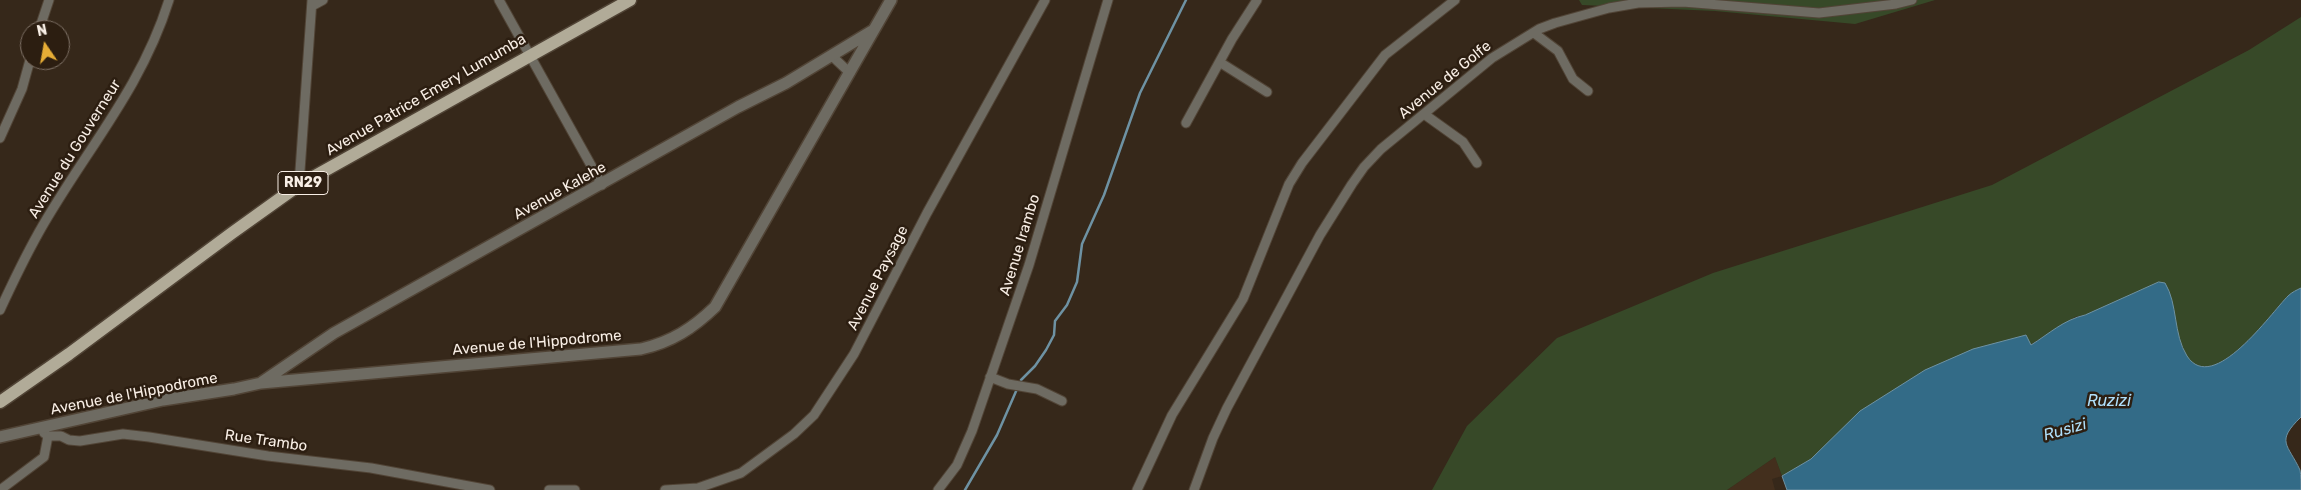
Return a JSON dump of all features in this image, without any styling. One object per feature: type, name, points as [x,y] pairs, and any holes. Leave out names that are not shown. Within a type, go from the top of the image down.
[{"type":"main road","name":"Avenue Patrice Emery Lumumba","points":[[0,402],[69,354],[299,185],[530,54],[630,0]]},
{"type":"street","points":[[43,20],[49,0]]},
{"type":"street","name":"Avenue du Gouverneur","points":[[0,310],[39,232],[130,90],[161,26],[169,0]]},
{"type":"street","points":[[299,185],[312,3],[323,0]]},
{"type":"street","points":[[499,0],[602,185]]},
{"type":"street","name":"Avenue de l'Hippodrome","points":[[0,437],[45,432],[163,400],[261,383],[642,349],[670,341],[686,332],[715,307],[891,0]]},
{"type":"street","name":"Avenue Paysage","points":[[665,490],[698,488],[741,473],[794,434],[814,415],[854,354],[927,213],[1045,0]]},
{"type":"street","name":"Avenue Irambo","points":[[938,490],[957,465],[966,447],[1029,265],[1108,0]]},
{"type":"street","points":[[1186,123],[1221,63],[1232,39],[1257,0]]},
{"type":"street","points":[[1137,490],[1172,415],[1243,299],[1289,184],[1302,163],[1385,55],[1455,0]]},
{"type":"street","name":"Avenue de Golfe","points":[[1194,490],[1213,438],[1227,408],[1332,215],[1364,166],[1381,149],[1492,58],[1539,29],[1575,16],[1638,3],[1683,2],[1818,13],[1896,4],[1912,0]]},
{"type":"street","name":"Avenue Kalehe","points":[[261,383],[334,333],[832,56],[876,29]]},
{"type":"street","points":[[1534,33],[1558,51],[1573,79],[1588,90]]},
{"type":"street","points":[[832,56],[850,73]]},
{"type":"street","points":[[1221,63],[1267,92]]},
{"type":"street","points":[[0,138],[16,105],[27,70]]},
{"type":"street","points":[[1424,114],[1462,142],[1478,163]]},
{"type":"street","points":[[990,377],[1008,384],[1037,389],[1062,401]]},
{"type":"street","points":[[0,490],[44,457],[45,432]]},
{"type":"street","name":"Rue Trambo","points":[[45,432],[62,436],[69,440],[80,441],[123,434],[166,439],[268,456],[371,468],[490,490]]},
{"type":"street","points":[[549,490],[575,490]]},
{"type":"shaded area","points":[[1775,457],[1782,476],[1772,479],[1775,490],[1727,490]]},
{"type":"green space","points":[[1579,0],[1935,0],[1855,24],[1715,11],[1582,5]]},
{"type":"green space","points":[[2301,17],[2301,288],[2288,296],[2245,344],[2231,356],[2217,364],[2204,367],[2192,363],[2183,350],[2175,324],[2085,315],[2075,317],[2030,345],[2026,335],[2001,343],[1834,439],[1811,459],[1782,476],[1775,457],[1727,490],[1432,490],[1467,426],[1557,338],[1713,273],[1992,185],[2249,50]]},
{"type":"water","name":"Ruzizi","points":[[2159,282],[2165,283],[2169,291],[2179,338],[2187,356],[2198,366],[2211,366],[2226,359],[2255,333],[2288,296],[2301,288],[2301,417],[2288,432],[2286,443],[2300,470],[2301,490],[1787,490],[1782,476],[1811,459],[1860,411],[1925,370],[1973,349],[2026,335],[2031,345],[2070,320]]},
{"type":"waterway","points":[[1021,380],[1035,366],[1054,335],[1055,321],[1067,305],[1077,282],[1082,244],[1104,195],[1140,93],[1186,0]]},
{"type":"waterway","points":[[965,490],[997,435],[1017,389]]},
{"type":"water label","name":"Rusizi","points":[[2065,430]]}]
